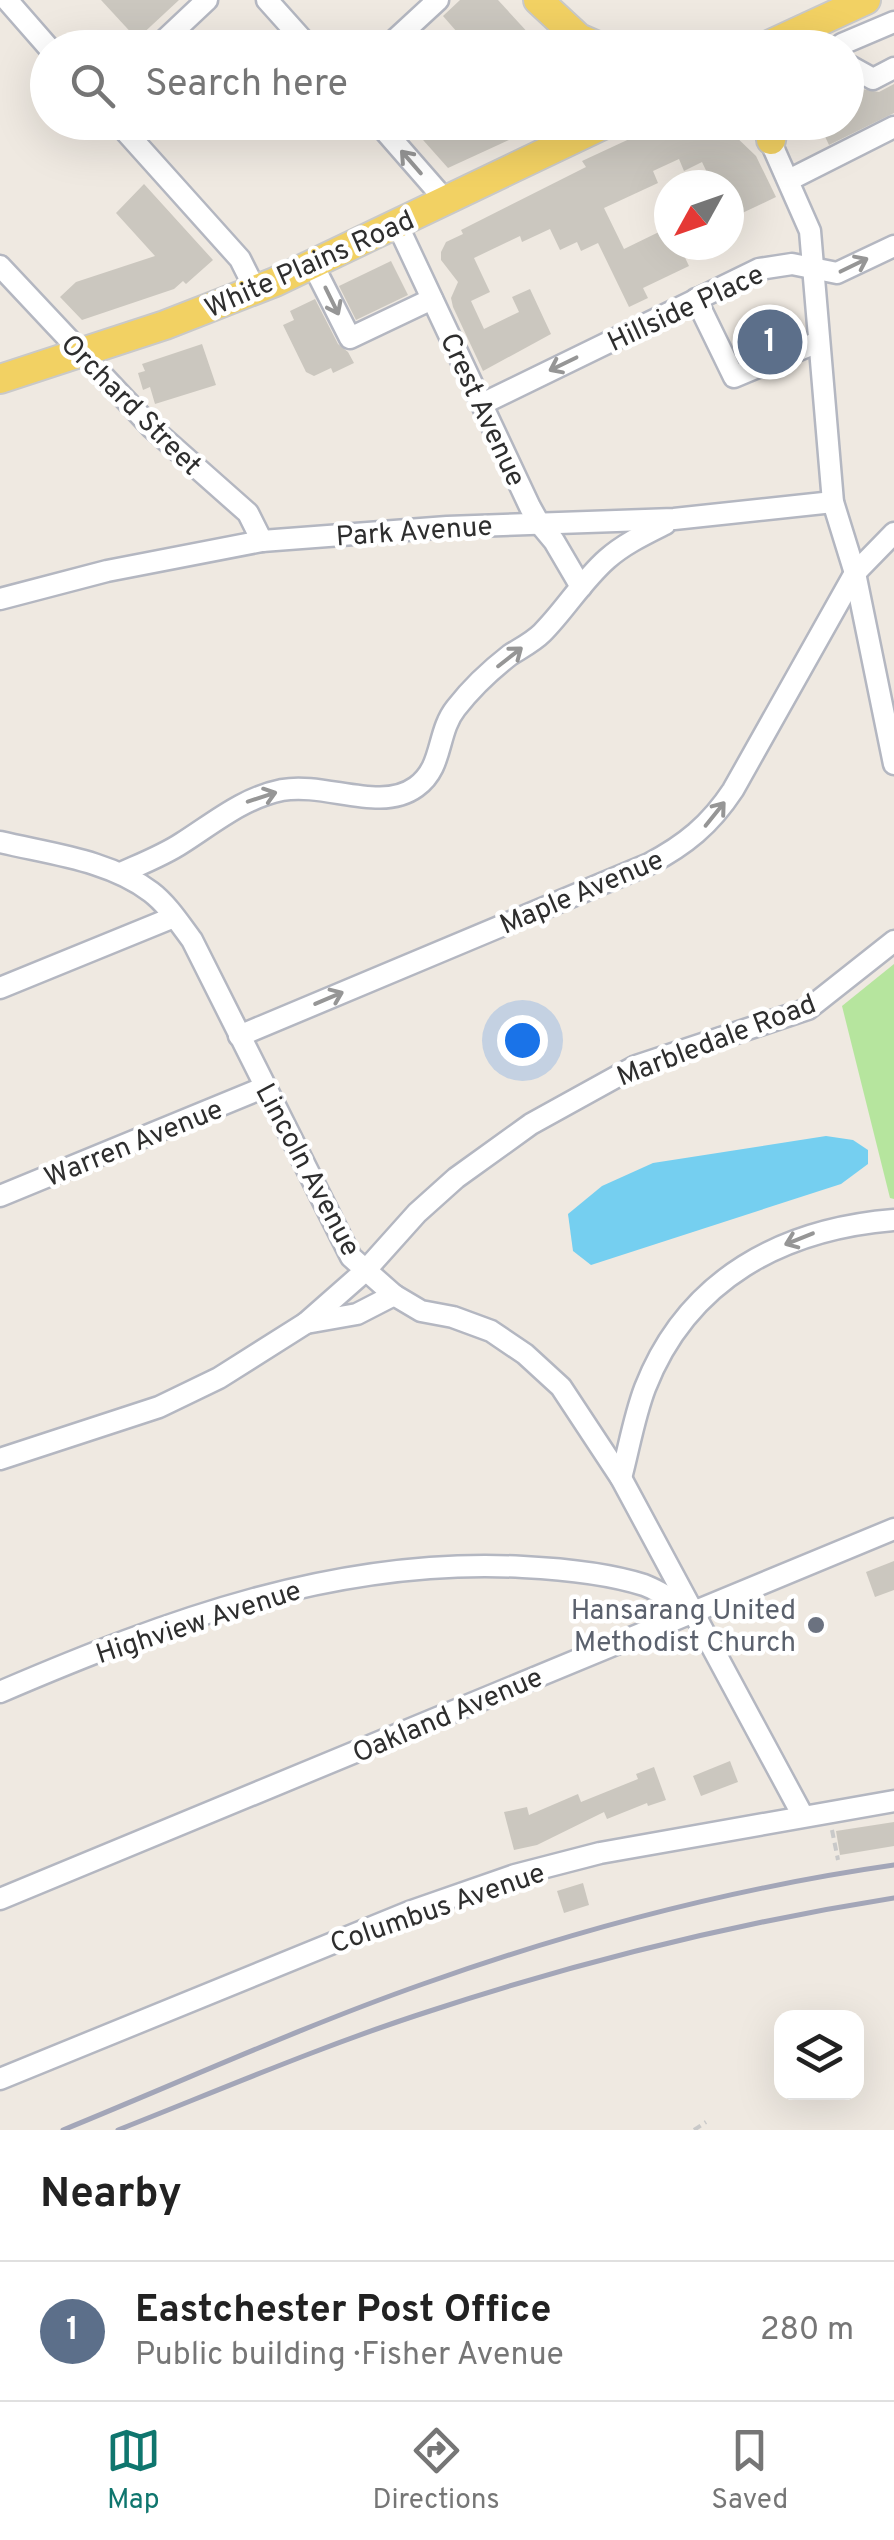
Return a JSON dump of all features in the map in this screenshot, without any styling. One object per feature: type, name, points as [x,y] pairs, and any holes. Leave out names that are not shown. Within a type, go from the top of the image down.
[{"type":"main road","points":[[824,30],[866,0]]},
{"type":"main road","points":[[549,4],[574,30]]},
{"type":"main road","name":"White Plains Road","points":[[0,379],[165,325],[256,289],[446,202],[561,140]]},
{"type":"street","points":[[7,0],[34,30]]},
{"type":"street","points":[[175,30],[207,0]]},
{"type":"street","points":[[267,0],[290,30]]},
{"type":"street","points":[[406,30],[438,0]]},
{"type":"street","points":[[864,35],[894,22]]},
{"type":"street","points":[[864,74],[873,79],[894,68]]},
{"type":"street","points":[[788,180],[894,128]]},
{"type":"street","points":[[134,140],[240,259],[256,289]]},
{"type":"street","points":[[393,140],[446,202]]},
{"type":"street","points":[[773,140],[808,224],[833,502],[855,573],[894,764]]},
{"type":"street","name":"Crest Avenue","points":[[397,224],[538,523],[554,540],[581,588]]},
{"type":"street","name":"Hillside Place","points":[[482,404],[759,269],[792,264],[837,273],[894,246]]},
{"type":"street","points":[[313,264],[350,338],[432,299]]},
{"type":"street","name":"Orchard Street","points":[[0,266],[177,454],[248,513],[262,541]]},
{"type":"street","points":[[696,299],[734,377],[818,342]]},
{"type":"street","name":"Park Avenue","points":[[0,599],[108,571],[262,541],[538,523],[674,520],[833,502]]},
{"type":"street","points":[[121,873],[178,846],[250,800],[284,790],[327,789],[389,798],[402,796],[436,766],[447,720],[458,704],[508,656],[536,638],[608,557],[637,537],[674,520]]},
{"type":"street","name":"Maple Avenue","points":[[239,1036],[648,864],[695,836],[733,790],[855,573],[894,533]]},
{"type":"street","name":"Lincoln Avenue","points":[[0,842],[121,873],[154,894],[174,917],[192,940],[351,1257],[364,1272],[420,1310],[491,1332],[526,1354],[550,1375],[577,1408],[621,1478],[803,1816]]},
{"type":"street","points":[[154,894],[159,874],[178,846]]},
{"type":"street","points":[[0,988],[174,917]]},
{"type":"street","name":"Marbledale Road","points":[[0,1459],[159,1407],[254,1358],[306,1324],[364,1272],[417,1213],[456,1178],[530,1124],[650,1060],[808,1009],[894,941]]},
{"type":"street","name":"Warren Avenue","points":[[0,1196],[265,1087]]},
{"type":"street","points":[[621,1478],[646,1385],[681,1326],[704,1300],[754,1258],[807,1234],[844,1224],[894,1220]]},
{"type":"street","name":"Marbledale Road","points":[[306,1324],[356,1314],[394,1295]]},
{"type":"street","name":"Oakland Avenue","points":[[0,1899],[894,1529]]},
{"type":"street","name":"Highview Avenue","points":[[0,1692],[237,1603],[364,1573],[406,1568],[464,1564],[592,1573],[646,1586],[693,1612]]},
{"type":"street","name":"Columbus Avenue","points":[[0,2078],[408,1912],[516,1876],[600,1853],[894,1801]]},
{"type":"path","points":[[830,1817],[838,1860]]},
{"type":"path","points":[[694,2130],[706,2122]]},
{"type":"green space","points":[[894,964],[894,1199],[890,1198],[842,1006]]},
{"type":"water","points":[[826,1136],[853,1140],[868,1150],[868,1164],[841,1184],[591,1265],[573,1251],[568,1214],[602,1186],[653,1163]]},
{"type":"building","points":[[101,0],[179,0],[147,30],[129,30]]},
{"type":"building","points":[[460,0],[498,0],[526,30],[455,30],[443,16]]},
{"type":"building","points":[[894,84],[894,113],[864,128],[864,89],[879,92]]},
{"type":"building","points":[[423,140],[509,140],[448,168]]},
{"type":"building","points":[[627,140],[739,140],[756,156],[776,197],[744,212],[744,170],[706,170],[702,162],[684,170],[679,159],[654,170],[654,185],[604,208],[624,249],[654,234],[654,260],[686,260],[689,266],[643,288],[648,298],[629,307],[598,243],[581,251],[577,242],[560,250],[550,229],[522,242],[520,236],[474,258],[490,292],[471,301],[484,329],[519,312],[512,297],[530,289],[551,334],[483,371],[453,307],[451,298],[458,282],[441,260],[446,242],[463,234],[461,230],[586,167],[582,161]]},
{"type":"building","points":[[144,184],[213,260],[186,284],[183,281],[174,289],[82,320],[60,297],[76,282],[155,256],[116,213]]},
{"type":"building","points":[[391,261],[408,295],[356,320],[339,286]]},
{"type":"building","points":[[315,299],[338,344],[354,363],[333,373],[331,368],[314,376],[306,372],[283,325],[294,320],[290,311]]},
{"type":"building","points":[[202,344],[216,385],[155,404],[150,387],[143,390],[138,373],[145,371],[142,364]]},
{"type":"building","points":[[894,1561],[894,1590],[875,1597],[866,1572]]},
{"type":"building","points":[[730,1761],[738,1782],[701,1796],[693,1776]]},
{"type":"building","points":[[654,1767],[666,1800],[607,1819],[604,1812],[537,1845],[514,1850],[504,1812],[527,1807],[529,1815],[578,1794],[581,1802],[638,1779],[636,1774]]},
{"type":"building","points":[[894,1822],[894,1846],[840,1855],[836,1831]]},
{"type":"building","points":[[583,1883],[589,1905],[564,1913],[557,1891]]},
{"type":"railway","points":[[63,2130],[332,2018],[538,1946],[715,1899],[894,1865]]},
{"type":"railway","points":[[118,2130],[351,2038],[487,1993],[718,1932],[894,1898]]},
{"type":"place","name":"Eastchester Post Office","points":[[770,342]]},
{"type":"place","name":"Hansarang United Methodist Church","points":[[816,1625]]}]
